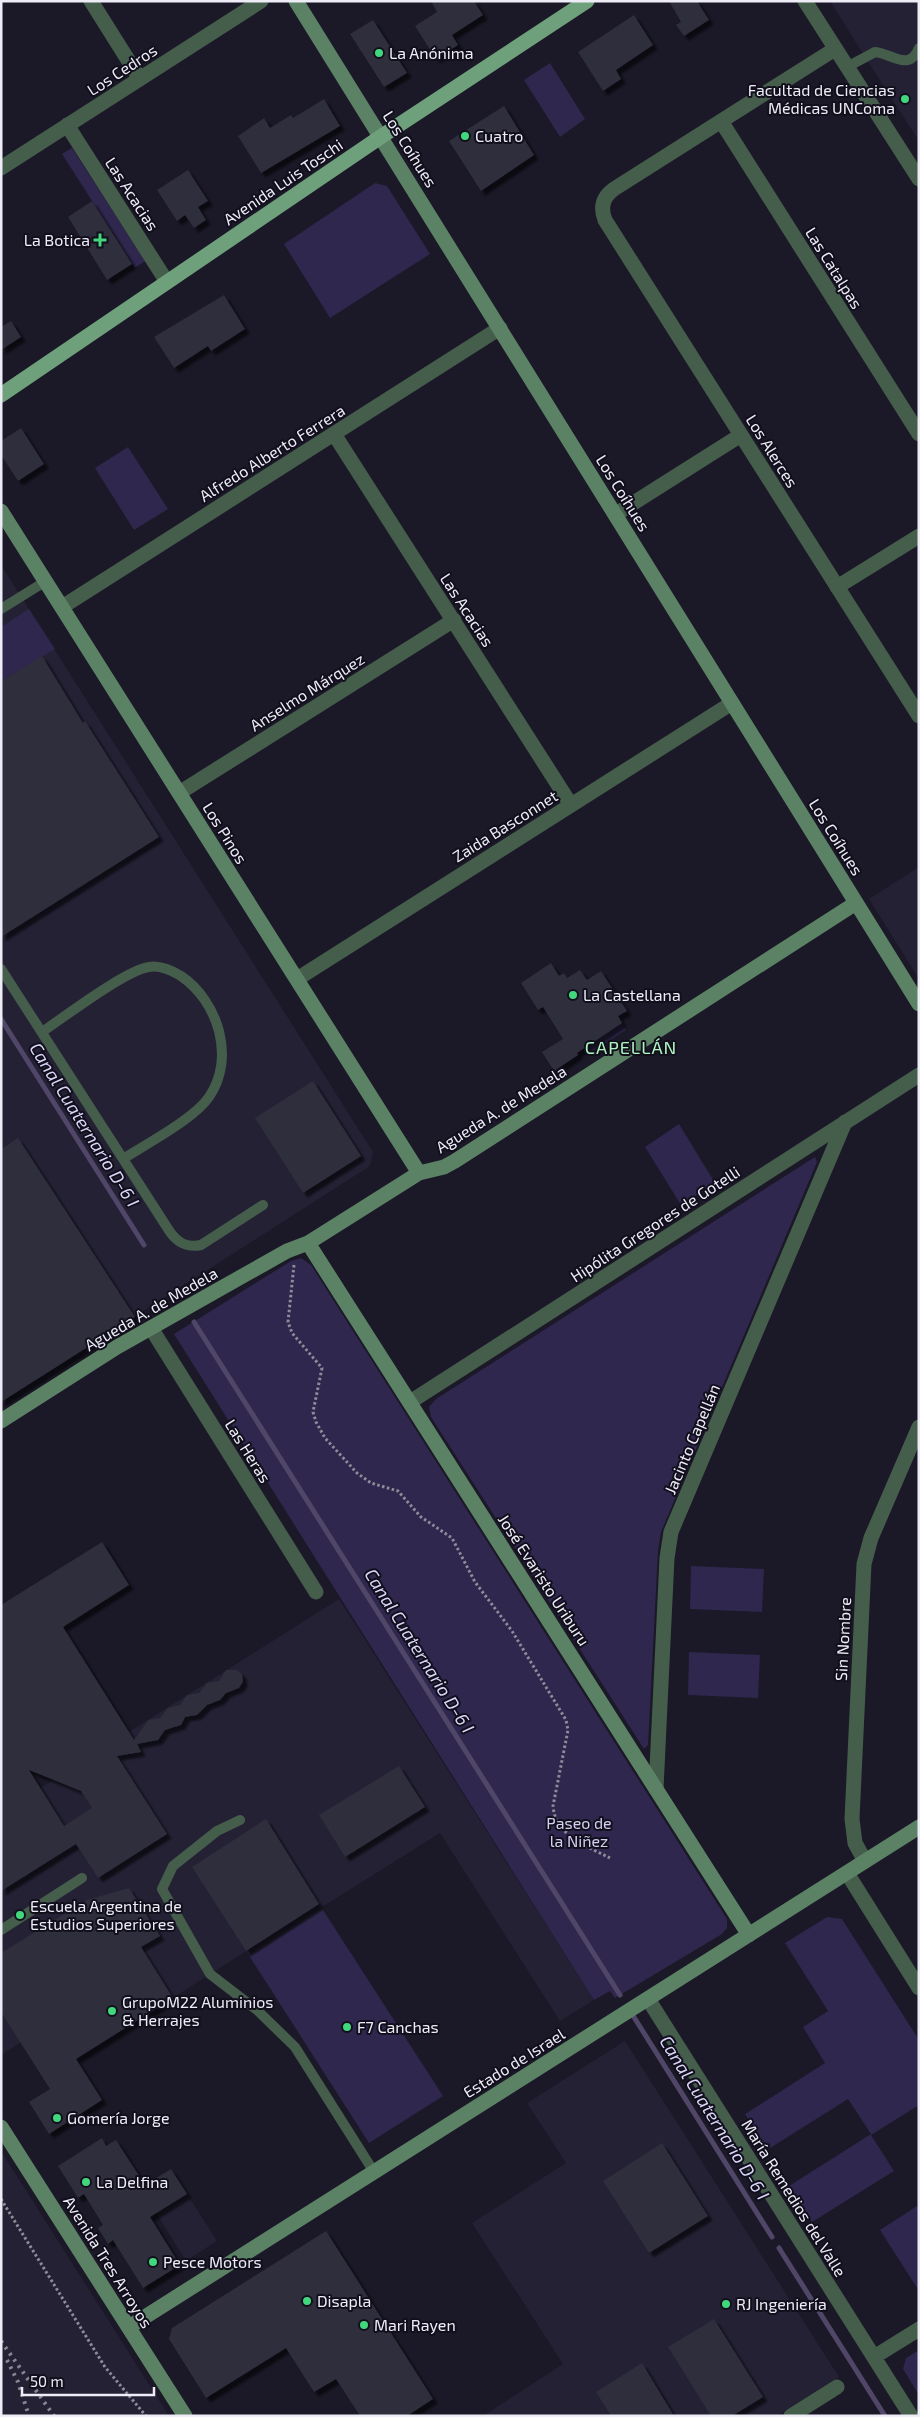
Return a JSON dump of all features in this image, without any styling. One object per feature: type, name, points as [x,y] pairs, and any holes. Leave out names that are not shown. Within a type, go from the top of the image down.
[{"type":"main road","name":"Avenida Luis Toschi","points":[[1,395],[382,136],[587,1]]},
{"type":"street","points":[[91,1],[140,78]]},
{"type":"street","name":"Los Cedros","points":[[1,168],[261,1]]},
{"type":"street","name":"Los Coíhues","points":[[296,1],[382,136],[919,1004]]},
{"type":"street","points":[[805,1],[919,179]]},
{"type":"street","points":[[721,121],[835,49]]},
{"type":"street","name":"Los Alerces","points":[[721,121],[606,195],[603,203],[605,220],[917,710]]},
{"type":"street","name":"Las Catalpas","points":[[721,121],[919,434]]},
{"type":"street","name":"Las Acacias","points":[[67,125],[167,282]]},
{"type":"street","name":"Alfredo Alberto Ferrera","points":[[62,607],[500,328]]},
{"type":"street","name":"Las Acacias","points":[[334,434],[571,805]]},
{"type":"street","points":[[616,514],[741,435]]},
{"type":"street","name":"Los Pinos","points":[[1,510],[419,1173]]},
{"type":"street","points":[[837,587],[919,536]]},
{"type":"street","name":"Anselmo Márquez","points":[[179,793],[454,620]]},
{"type":"street","name":"Zaida Basconnet","points":[[297,979],[732,702]]},
{"type":"street","name":"Agueda A. de Medela","points":[[1,1421],[109,1352],[287,1251],[308,1243],[419,1173],[455,1161],[856,903]]},
{"type":"street","name":"Hipólita Gregores de Gotelli","points":[[410,1402],[919,1075]]},
{"type":"street","name":"Jacinto Capellán","points":[[656,1789],[667,1558],[671,1532],[845,1122]]},
{"type":"street","name":"José Evaristo Uriburu","points":[[308,1243],[749,1935]]},
{"type":"street","name":"Las Heras","points":[[151,1328],[316,1592]]},
{"type":"street","name":"Sin Nombre","points":[[865,1861],[855,1842],[852,1819],[864,1564],[871,1538],[919,1427]]},
{"type":"street","name":"Estado de Israel","points":[[129,2328],[919,1828]]},
{"type":"street","points":[[847,1873],[919,1988]]},
{"type":"street","name":"María Remedios del Valle","points":[[648,1999],[911,2416]]},
{"type":"street","name":"Avenida Tres Arroyos","points":[[1,2126],[185,2416]]},
{"type":"street","points":[[874,2357],[919,2329]]},
{"type":"street","points":[[791,2416],[837,2387]]},
{"type":"lane","points":[[847,68],[875,52],[903,60],[910,60],[919,48]]},
{"type":"lane","points":[[1,609],[46,581]]},
{"type":"lane","points":[[42,1032],[128,975],[149,967],[160,967],[172,971],[194,986],[202,996],[216,1021],[222,1050],[219,1077],[214,1089],[208,1099],[192,1114],[123,1159]]},
{"type":"lane","points":[[1,969],[170,1232],[183,1244],[195,1246],[206,1243],[263,1205]]},
{"type":"lane","points":[[240,1820],[217,1831],[173,1866],[162,1889],[210,1974],[257,2010],[295,2047],[374,2172]]},
{"type":"lane","points":[[1,1930],[82,1878]]},
{"type":"path","points":[[294,1259],[287,1316],[292,1333],[322,1368],[313,1408],[318,1427],[338,1455],[353,1469],[371,1483],[401,1493],[421,1517],[443,1530],[456,1544],[475,1582],[512,1631],[566,1720],[568,1730],[553,1806],[555,1816],[565,1832],[612,1859]]},
{"type":"path","points":[[1,2199],[105,2367],[146,2416]]},
{"type":"shaded area","name":"Facultad de Ciencias Médicas UNComa","points":[[830,1],[919,1],[919,141],[865,57]]},
{"type":"shaded area","points":[[1,565],[373,1152],[370,1166],[1,1402]]},
{"type":"shaded area","points":[[919,867],[919,979],[869,899]]},
{"type":"shaded area","points":[[339,1599],[594,2000],[560,2021],[440,1833],[322,1907],[323,1910],[250,1957],[246,1951],[173,1998],[150,1962],[1,2055],[1,1813]]},
{"type":"shaded area","points":[[625,2041],[839,2377],[777,2416],[483,2416],[563,2364],[472,2223],[566,2163],[527,2103]]},
{"type":"shaded area","points":[[1,2151],[169,2416],[1,2416]]},
{"type":"shaded area","points":[[187,2194],[217,2241],[186,2261],[156,2213]]},
{"type":"green space","points":[[550,63],[585,119],[560,137],[524,80]]},
{"type":"green space","points":[[72,148],[145,261],[135,268],[62,154]]},
{"type":"green space","points":[[375,183],[387,186],[430,254],[330,318],[284,244]]},
{"type":"green space","points":[[128,447],[168,509],[134,530],[95,468]]},
{"type":"green space","points":[[29,609],[55,649],[1,681],[1,627]]},
{"type":"green space","points":[[622,1023],[626,1030],[588,1054],[592,1043]]},
{"type":"green space","points":[[679,1124],[715,1183],[681,1205],[645,1147]]},
{"type":"green space","points":[[815,1157],[817,1162],[661,1532],[658,1550],[648,1745],[644,1749],[431,1417],[429,1407],[436,1399]]},
{"type":"green space","name":"Paseo de la Niñez","points":[[301,1258],[311,1265],[727,1919],[727,1928],[722,1934],[615,1998],[610,1991],[594,2000],[174,1334],[291,1261]]},
{"type":"green space","points":[[691,1566],[764,1569],[762,1612],[690,1609]]},
{"type":"green space","points":[[689,1652],[760,1655],[758,1698],[688,1695]]},
{"type":"green space","name":"F7 Canchas","points":[[323,1910],[443,2096],[369,2143],[250,1957]]},
{"type":"green space","points":[[827,1917],[842,1919],[919,2040],[919,2105],[871,2135],[894,2171],[812,2222],[789,2186],[871,2134],[848,2099],[767,2150],[745,2114],[825,2063],[803,2027],[828,2011],[785,1943]]},
{"type":"green space","points":[[917,2206],[919,2209],[919,2291],[880,2230]]},
{"type":"green space","points":[[919,2350],[919,2395],[903,2369],[906,2358]]},
{"type":"building","points":[[431,1],[474,1],[483,15],[452,35],[458,45],[436,59],[415,26],[437,12]]},
{"type":"building","points":[[669,1],[697,1],[709,20],[684,36],[676,25],[681,22]]},
{"type":"building","points":[[634,15],[653,45],[616,70],[621,79],[603,91],[578,52]]},
{"type":"building","name":"La Anónima","points":[[373,20],[407,73],[384,87],[350,34]]},
{"type":"building","points":[[324,99],[340,126],[261,173],[238,136],[264,118],[270,128],[291,115],[293,118]]},
{"type":"building","points":[[504,106],[534,155],[481,191],[449,141]]},
{"type":"building","points":[[188,170],[208,201],[198,207],[206,220],[194,228],[185,215],[177,221],[157,190]]},
{"type":"building","name":"La Botica","points":[[92,201],[132,264],[107,280],[68,217]]},
{"type":"building","points":[[224,295],[245,329],[211,351],[208,346],[174,368],[154,337]]},
{"type":"building","points":[[11,321],[21,337],[1,350],[1,327]]},
{"type":"building","points":[[21,428],[44,464],[18,481],[1,455],[1,441]]},
{"type":"building","points":[[42,656],[83,723],[85,721],[159,837],[1,937],[1,681]]},
{"type":"building","name":"La Castellana","points":[[551,963],[559,976],[564,973],[567,978],[580,970],[587,980],[601,971],[627,1011],[618,1016],[622,1023],[554,1071],[542,1052],[563,1039],[543,1007],[538,1010],[521,983]]},
{"type":"building","points":[[313,1081],[361,1156],[303,1193],[255,1118]]},
{"type":"building","points":[[18,1138],[135,1317],[1,1402],[1,1149]]},
{"type":"building","points":[[102,1542],[129,1585],[63,1627],[134,1740],[148,1720],[160,1718],[168,1708],[180,1705],[187,1695],[199,1693],[207,1683],[219,1681],[226,1670],[237,1670],[242,1674],[243,1682],[239,1688],[226,1693],[220,1700],[207,1705],[197,1715],[185,1717],[181,1725],[165,1730],[158,1740],[137,1744],[141,1752],[117,1756],[167,1834],[98,1878],[76,1844],[1,1891],[1,1605]],"holes":[[[29,1770],[81,1791],[92,1808],[64,1826]]]},
{"type":"building","points":[[399,1766],[425,1807],[345,1857],[319,1815]]},
{"type":"building","points":[[266,1819],[319,1904],[246,1951],[192,1867]]},
{"type":"building","points":[[129,1888],[160,1936],[141,1947],[173,1998],[76,2059],[102,2100],[49,2134],[29,2102],[50,2089],[1,2012],[1,1953],[87,1900]]},
{"type":"building","points":[[102,2138],[106,2146],[116,2140],[145,2185],[171,2169],[187,2194],[150,2217],[180,2265],[143,2288],[113,2240],[108,2244],[98,2228],[103,2225],[84,2194],[78,2198],[58,2166]]},
{"type":"building","points":[[662,2143],[708,2216],[649,2253],[603,2181]]},
{"type":"building","points":[[326,2231],[433,2399],[407,2416],[360,2416],[336,2379],[314,2392],[286,2348],[206,2398],[169,2339],[172,2328]]},
{"type":"building","points":[[714,2319],[763,2397],[732,2416],[711,2416],[668,2347]]},
{"type":"building","points":[[642,2363],[674,2416],[611,2416],[596,2392]]},
{"type":"waterway","name":"Canal Cuaternario D-6 I","points":[[1,1019],[144,1245]]},
{"type":"waterway","name":"Canal Cuaternario D-6 I","points":[[194,1322],[620,1995]]},
{"type":"waterway","name":"Canal Cuaternario D-6 I","points":[[632,2014],[772,2237]]},
{"type":"waterway","name":"Canal Cuaternario D-6 I","points":[[779,2248],[885,2416]]},
{"type":"railway","points":[[1,2341],[54,2416]]},
{"type":"railway","points":[[7,2360],[18,2382],[29,2416]]},
{"type":"place","name":"La Anónima","points":[[379,53]]},
{"type":"place","name":"Facultad de Ciencias Médicas UNComa","points":[[905,99]]},
{"type":"place","name":"Cuatro","points":[[465,136]]},
{"type":"place","name":"La Botica","points":[[100,240]]},
{"type":"place","name":"La Castellana","points":[[573,995]]},
{"type":"place","name":"Escuela Argentina de Estudios Superiores","points":[[20,1915]]},
{"type":"place","name":"GrupoM22 Aluminios & Herrajes","points":[[112,2011]]},
{"type":"place","name":"F7 Canchas","points":[[347,2027]]},
{"type":"place","name":"Gomería Jorge","points":[[57,2118]]},
{"type":"place","name":"La Delfina","points":[[86,2182]]},
{"type":"place","name":"Pesce Motors","points":[[153,2262]]},
{"type":"place","name":"Disapla","points":[[307,2301]]},
{"type":"place","name":"RJ Ingeniería","points":[[726,2304]]},
{"type":"place","name":"Mari Rayen","points":[[364,2325]]},
{"type":"district","name":"CAPELLÁN","points":[[631,1048]]}]
